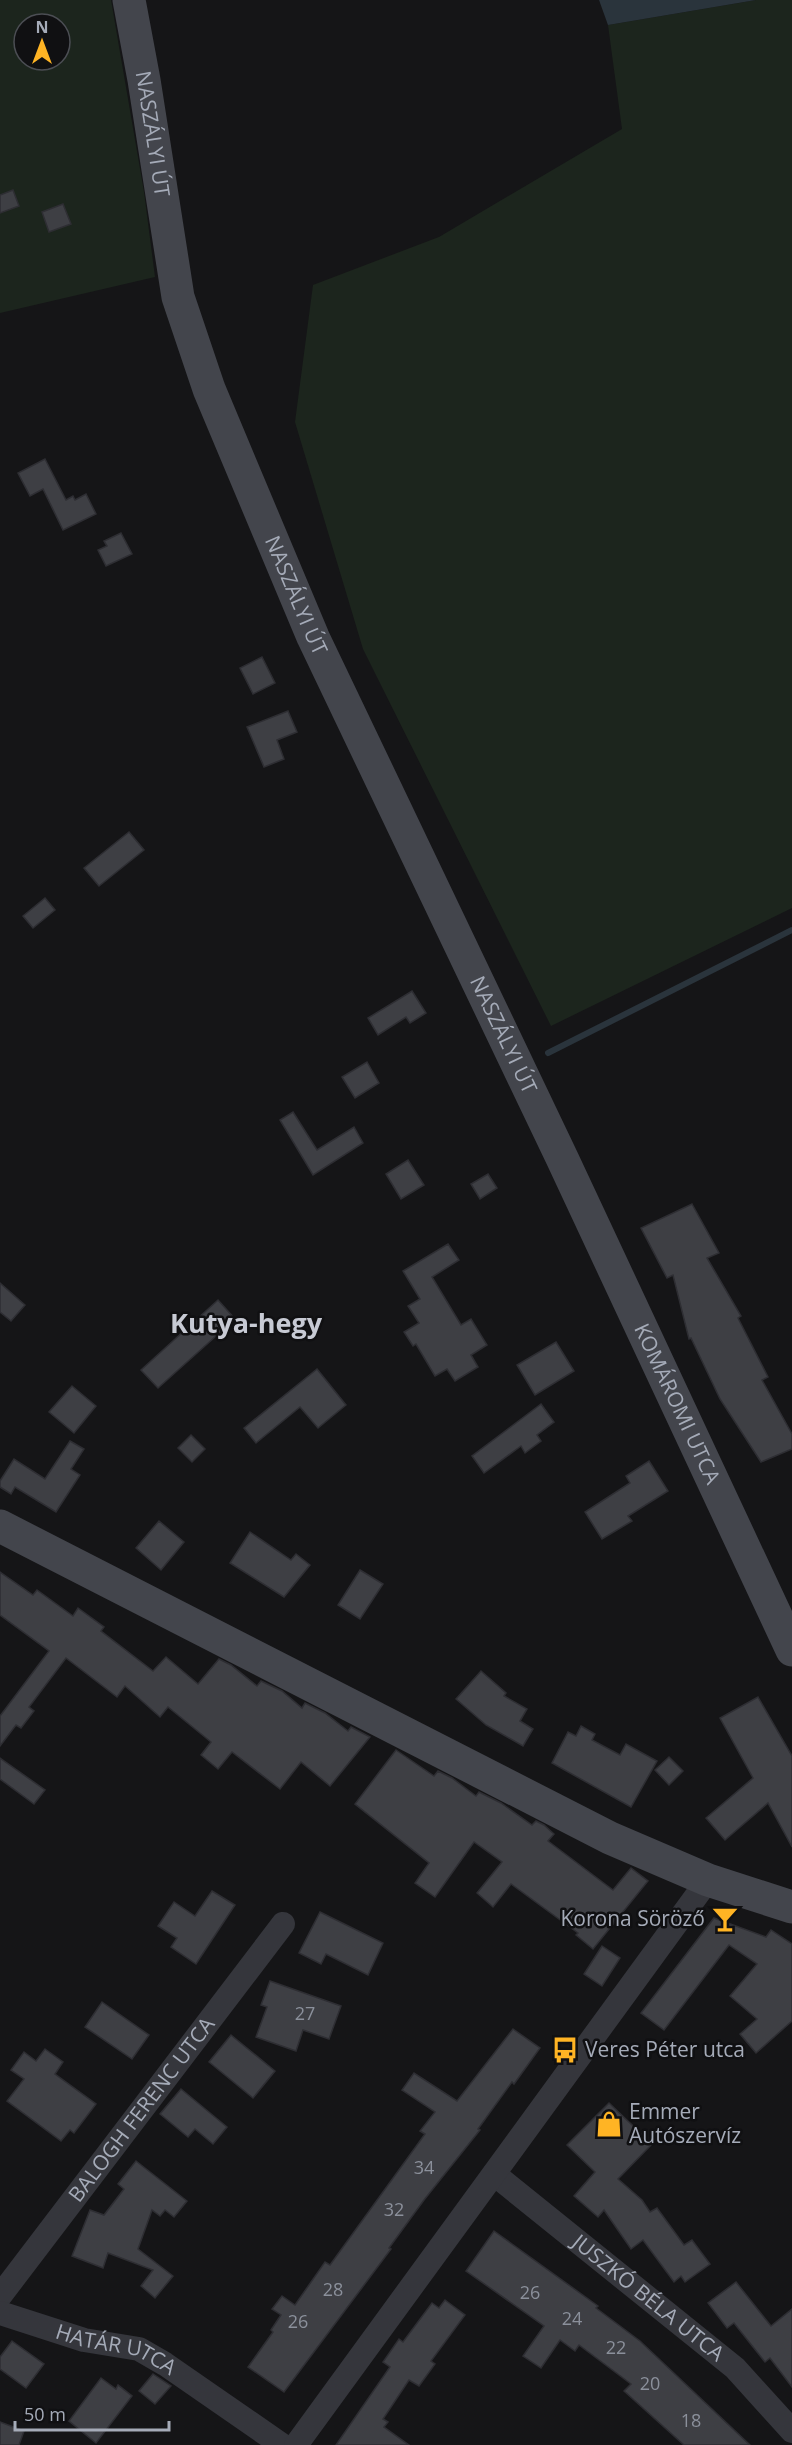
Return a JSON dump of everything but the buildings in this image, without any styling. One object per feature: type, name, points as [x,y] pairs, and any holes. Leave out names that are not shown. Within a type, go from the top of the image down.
[{"type":"main road","name":"NASZÁLYI ÚT","points":[[129,0],[178,297],[209,389],[313,637],[562,1158]]},
{"type":"main road","name":"KOMÁROMI UTCA","points":[[562,1158],[792,1650]]},
{"type":"main road","points":[[0,1526],[610,1838],[708,1880],[792,1907]]},
{"type":"street","points":[[296,2445],[708,1880]]},
{"type":"street","name":"BALOGH FERENC UTCA","points":[[0,2296],[283,1924]]},
{"type":"street","name":"JUSZKÓ BÉLA UTCA","points":[[494,2174],[735,2368],[792,2431]]},
{"type":"street","name":"HATÁR UTCA","points":[[0,2313],[84,2340],[139,2349],[165,2364],[282,2445]]},
{"type":"shaded area","points":[[0,0],[111,0],[144,192],[155,277],[0,313]]},
{"type":"shaded area","points":[[599,0],[756,0],[608,25]]},
{"type":"shaded area","points":[[756,0],[792,0],[792,908],[551,1026],[363,649],[295,422],[313,285],[439,237],[622,129],[608,25]]},
{"type":"waterway","points":[[548,1053],[792,930]]},
{"type":"place","name":"Korona Söröző","points":[[725,1919]]},
{"type":"place","name":"Veres Péter utca","points":[[565,2050]]},
{"type":"place","name":"Emmer Autószervíz","points":[[609,2124]]},
{"type":"district","name":"Kutya-hegy","points":[[246,1324]]}]
